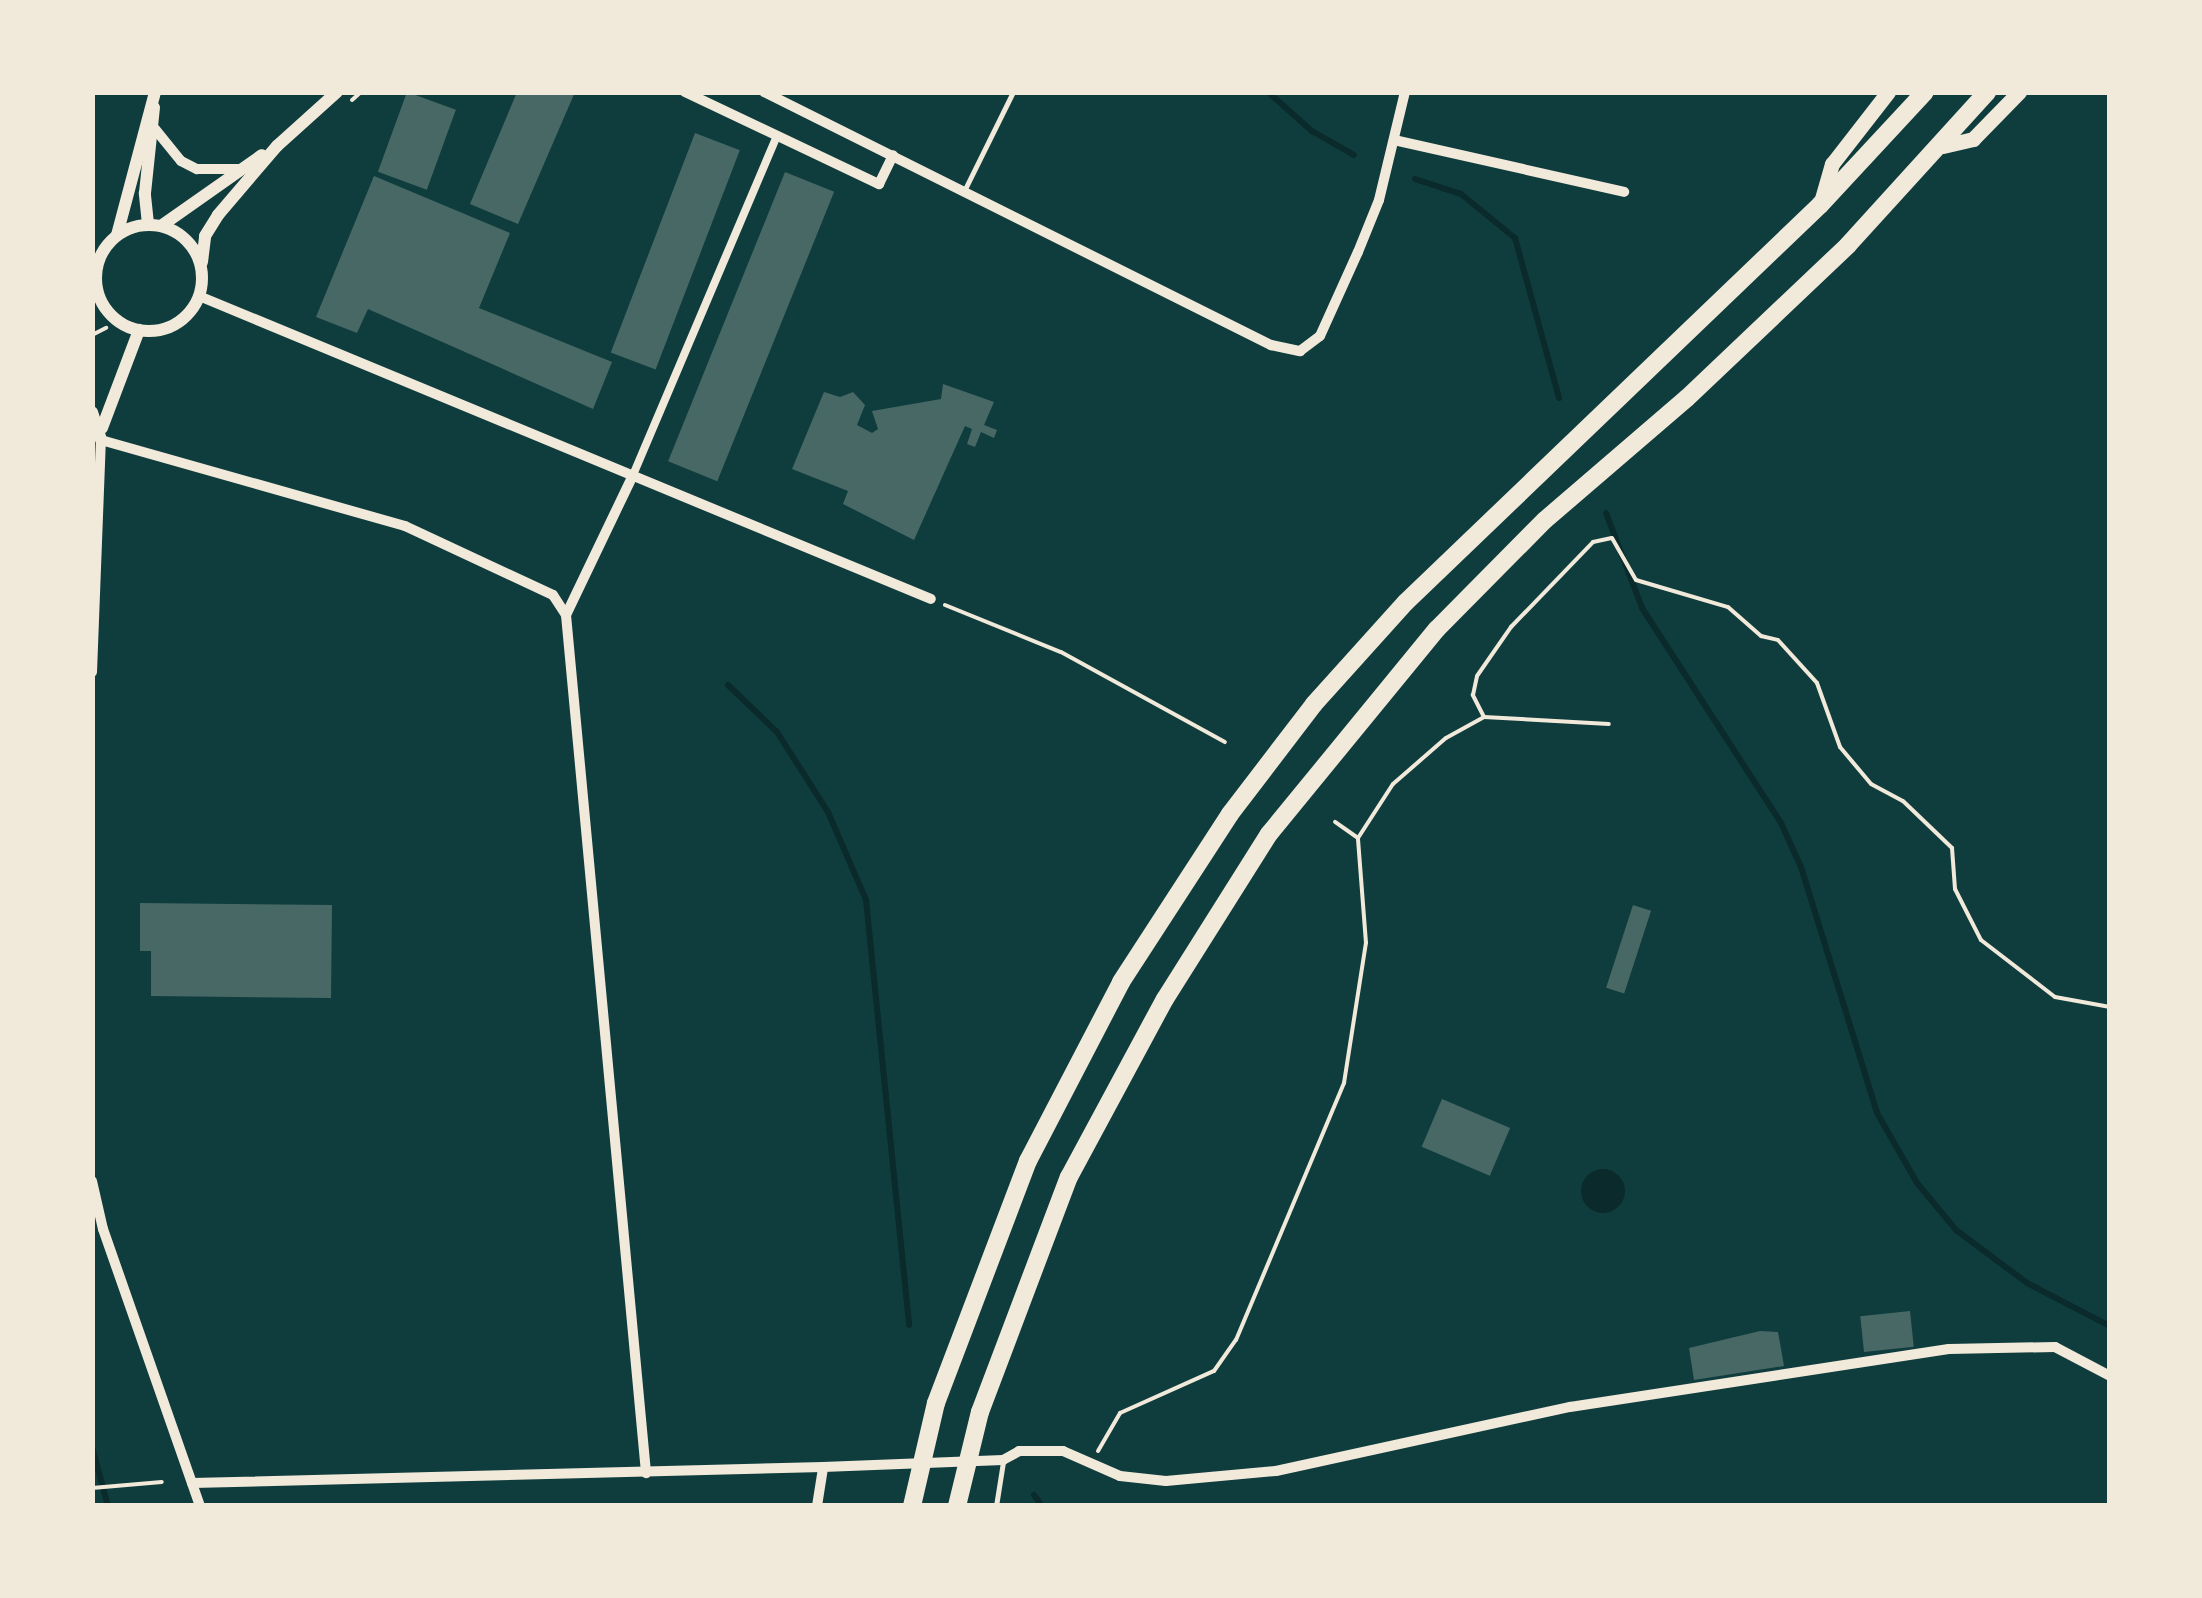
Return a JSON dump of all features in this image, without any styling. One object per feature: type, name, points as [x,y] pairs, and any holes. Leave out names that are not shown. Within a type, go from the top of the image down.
[{"type":"highway","points":[[1820,205],[1832,164],[1888,92]]},
{"type":"highway","points":[[912,1506],[936,1403],[1028,1161],[1121,982],[1230,814],[1314,704],[1406,602],[1820,205],[1925,92]]},
{"type":"highway","points":[[957,1506],[980,1412],[1069,1177],[1165,999],[1269,834],[1438,629],[1545,520],[1687,398],[1943,146],[1987,92]]},
{"type":"highway","points":[[1943,146],[1973,140],[2019,92]]},
{"type":"street","points":[[154,96],[117,235],[95,277],[98,312],[139,330],[178,322],[199,296],[206,236],[218,215],[277,146],[337,92]]},
{"type":"street","points":[[685,92],[879,184],[894,156]]},
{"type":"street","points":[[764,92],[1272,346],[1300,351],[1320,336],[1358,252],[1394,140],[1404,92]]},
{"type":"street","points":[[154,96],[155,129],[144,193],[155,225]]},
{"type":"street","points":[[155,129],[181,162],[197,169],[239,169]]},
{"type":"street","points":[[566,615],[633,475],[777,136]]},
{"type":"street","points":[[1394,140],[1624,192]]},
{"type":"street","points":[[117,235],[155,225],[277,146]]},
{"type":"street","points":[[155,225],[180,234],[201,267]]},
{"type":"street","points":[[199,296],[931,599]]},
{"type":"street","points":[[92,672],[101,434],[139,330]]},
{"type":"street","points":[[92,412],[101,434]]},
{"type":"street","points":[[101,434],[405,526],[531,582],[553,595],[566,615],[646,1472]]},
{"type":"street","points":[[92,1181],[103,1229],[200,1506]]},
{"type":"street","points":[[192,1483],[823,1467],[1003,1460],[1019,1451],[1063,1451],[1093,1468],[1166,1481],[1276,1471],[1570,1407],[1948,1349],[2055,1346],[2110,1376]]},
{"type":"street","points":[[817,1506],[823,1467]]},
{"type":"lane","points":[[964,192],[1013,92]]},
{"type":"lane","points":[[996,1506],[1003,1460]]},
{"type":"path","points":[[92,336],[106,328]]},
{"type":"path","points":[[1484,717],[1473,695],[1477,676],[1511,627],[1593,542],[1612,538],[1636,580],[1728,607],[1761,636],[1778,640],[1817,683],[1840,748],[1872,784],[1903,801],[1952,848],[1955,889],[1981,940],[2055,996],[2110,1007]]},
{"type":"path","points":[[931,599],[1062,652],[1224,742]]},
{"type":"path","points":[[1093,1468],[1120,1412],[1214,1371],[1236,1340],[1344,1083],[1356,1037],[1366,942],[1358,838],[1393,784],[1446,738],[1484,717],[1609,724]]},
{"type":"path","points":[[1335,822],[1358,838]]},
{"type":"path","points":[[92,1488],[162,1482]]},
{"type":"water","points":[[1603,1169],[1619,1175],[1625,1191],[1619,1207],[1603,1213],[1587,1207],[1581,1191],[1587,1175]]},
{"type":"building","points":[[407,92],[456,110],[427,190],[378,172]]},
{"type":"building","points":[[517,92],[575,92],[518,224],[470,204]]},
{"type":"building","points":[[695,133],[740,150],[656,370],[611,352]]},
{"type":"building","points":[[785,172],[834,192],[717,481],[668,461]]},
{"type":"building","points":[[374,176],[510,233],[479,308],[612,362],[593,409],[368,309],[357,333],[316,317]]},
{"type":"building","points":[[943,384],[994,402],[984,425],[997,430],[994,438],[981,432],[975,447],[967,444],[972,429],[965,426],[914,540],[843,504],[848,491],[792,469],[824,392],[840,397],[853,392],[865,405],[857,425],[872,433],[878,429],[872,411],[941,399]]},
{"type":"building","points":[[140,903],[332,905],[331,998],[151,996],[151,951],[140,951]]},
{"type":"building","points":[[1633,905],[1651,911],[1624,994],[1606,988]]},
{"type":"building","points":[[1442,1099],[1510,1128],[1490,1176],[1422,1147]]},
{"type":"building","points":[[1910,1311],[1914,1347],[1864,1352],[1860,1316]]},
{"type":"building","points":[[1760,1331],[1778,1332],[1784,1366],[1694,1380],[1689,1348]]},
{"type":"waterway","points":[[1268,92],[1312,131],[1354,155]]},
{"type":"waterway","points":[[1415,179],[1461,194],[1515,238],[1559,398]]},
{"type":"waterway","points":[[1606,513],[1642,608],[1781,823],[1801,867],[1877,1113],[1917,1183],[1956,1230],[2027,1283],[2110,1326]]},
{"type":"waterway","points":[[728,685],[777,732],[828,812],[866,900],[909,1325]]},
{"type":"waterway","points":[[92,1447],[108,1506]]},
{"type":"waterway","points":[[1034,1495],[1042,1506]]}]
